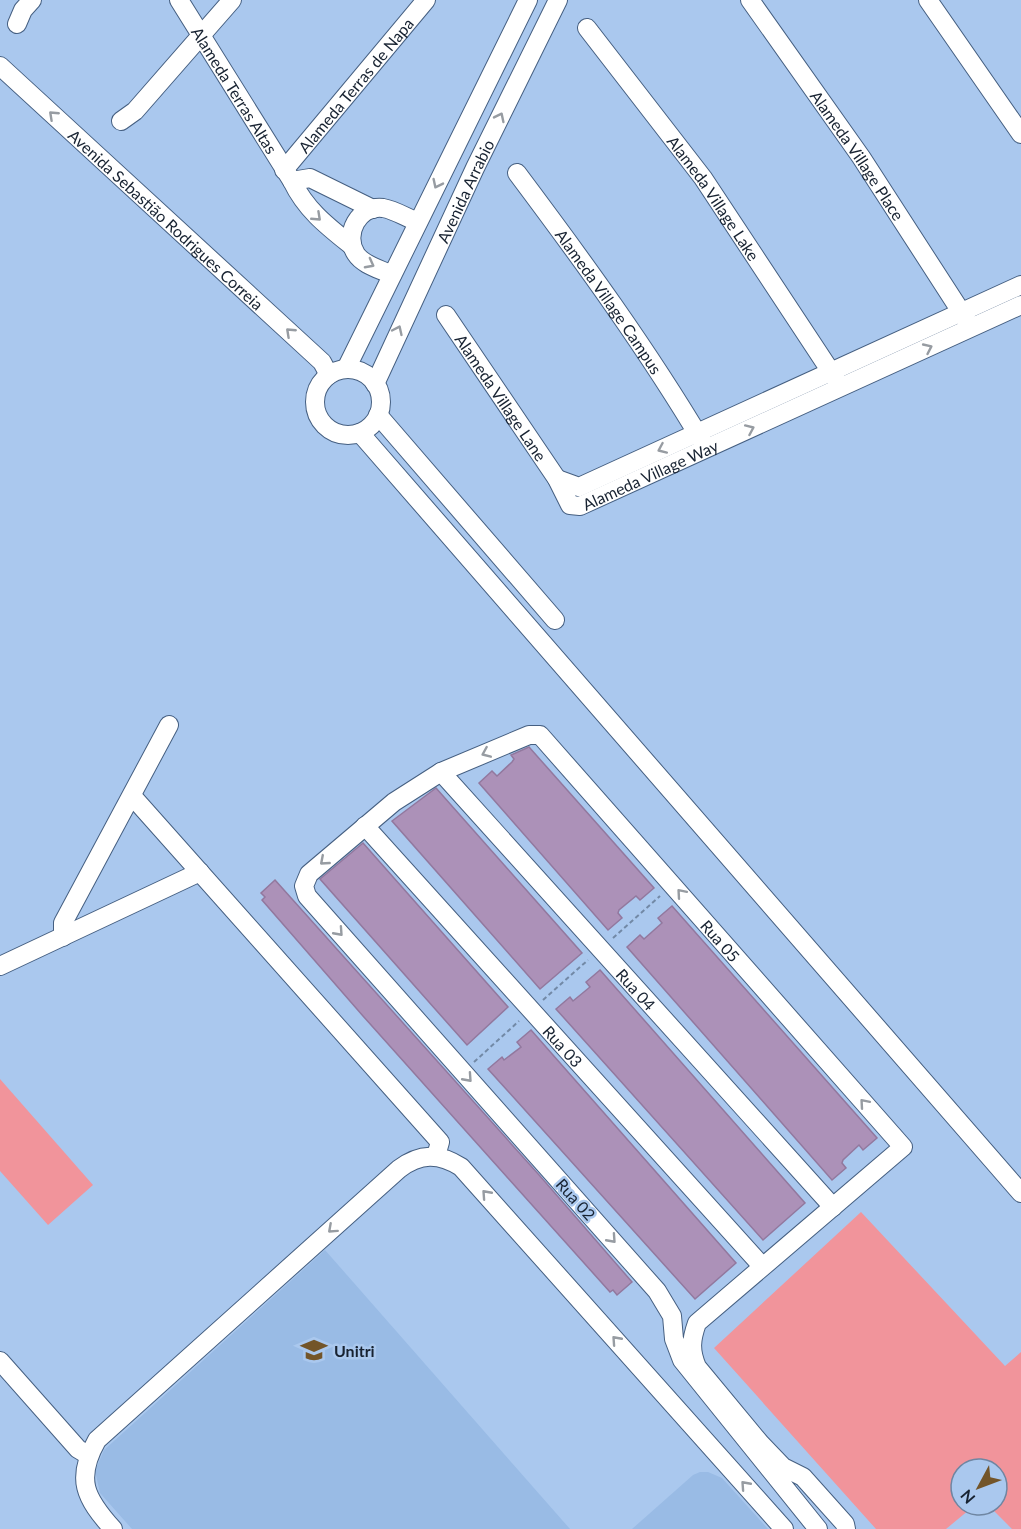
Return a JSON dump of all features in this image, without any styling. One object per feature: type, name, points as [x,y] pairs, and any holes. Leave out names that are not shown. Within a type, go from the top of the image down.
[{"type":"street","points":[[17,24],[23,10],[32,0]]},
{"type":"street","name":"Alameda Terras Altas","points":[[179,0],[200,38],[301,200],[315,217],[352,246]]},
{"type":"street","points":[[121,121],[135,111],[232,0]]},
{"type":"street","name":"Alameda Terras de Napa","points":[[288,176],[426,0]]},
{"type":"street","name":"Avenida Arrabio","points":[[337,372],[392,275],[528,0]]},
{"type":"street","name":"Avenida Arrabio","points":[[375,384],[475,168],[558,0]]},
{"type":"street","name":"Alameda Village Place","points":[[750,0],[861,157],[966,320]]},
{"type":"street","points":[[928,0],[1021,134]]},
{"type":"street","name":"Alameda Village Lake","points":[[587,28],[703,178],[841,387]]},
{"type":"street","name":"Avenida Sebastião Rodrigues Correia","points":[[0,66],[322,362],[337,372]]},
{"type":"street","points":[[452,154],[475,168]]},
{"type":"street","name":"Alameda Village Campus","points":[[517,173],[609,296],[706,449]]},
{"type":"street","points":[[288,176],[310,178],[373,209]]},
{"type":"street","points":[[392,275],[363,261],[352,246],[351,236],[357,219],[373,209],[383,208],[418,222]]},
{"type":"street","name":"Alameda Village Way","points":[[557,479],[570,505],[580,506],[841,387],[966,320],[1021,285]]},
{"type":"street","name":"Alameda Village Way","points":[[557,479],[579,487],[831,371],[966,320],[1021,305]]},
{"type":"street","name":"Alameda Village Lane","points":[[446,315],[557,479]]},
{"type":"street","points":[[337,372],[363,373],[375,384],[380,399],[378,415],[360,433],[352,435],[335,432],[327,428],[317,414],[315,396],[322,381],[337,372]]},
{"type":"street","points":[[378,415],[555,620]]},
{"type":"street","points":[[360,433],[1021,1193]]},
{"type":"street","points":[[63,937],[63,923],[133,797],[169,725]]},
{"type":"street","name":"Rua 05","points":[[441,772],[529,735],[540,735],[903,1147],[833,1207]]},
{"type":"street","points":[[365,826],[394,802],[441,772]]},
{"type":"street","name":"Rua 04","points":[[441,772],[833,1207]]},
{"type":"street","points":[[133,797],[440,1142],[436,1156]]},
{"type":"street","name":"Rua 02","points":[[365,826],[309,874],[304,886],[307,896],[657,1290],[672,1316],[687,1333]]},
{"type":"street","name":"Rua 03","points":[[365,826],[762,1266]]},
{"type":"street","points":[[0,966],[200,872]]},
{"type":"street","points":[[113,1529],[93,1506],[86,1490],[84,1473],[88,1455],[97,1440],[399,1169],[423,1156],[436,1156],[461,1167],[784,1529]]},
{"type":"street","points":[[818,1529],[682,1360],[687,1333],[833,1207]]},
{"type":"street","points":[[687,1333],[698,1367],[760,1443],[783,1467],[803,1477],[845,1524],[846,1529]]},
{"type":"street","points":[[0,1361],[78,1449],[88,1455]]},
{"type":"path","points":[[463,1071],[673,884]]},
{"type":"shaded area","points":[[0,1079],[93,1185],[48,1225],[0,1171]]},
{"type":"shaded area","points":[[861,1212],[1005,1366],[1021,1352],[1021,1529],[1012,1529],[1000,1517],[1009,1517],[1009,1457],[949,1457],[949,1517],[960,1517],[946,1529],[876,1529],[714,1348]]},
{"type":"shaded area","name":"Unitri","points":[[325,1250],[570,1529],[132,1529],[100,1493],[95,1471],[104,1450]]},
{"type":"shaded area","points":[[708,1472],[722,1478],[768,1529],[632,1529],[693,1475]]},
{"type":"building","points":[[529,747],[654,888],[640,900],[636,896],[619,910],[618,913],[622,918],[608,930],[479,783],[492,771],[497,776],[514,759],[511,755]]},
{"type":"building","points":[[436,788],[582,953],[540,989],[392,821]]},
{"type":"building","points":[[363,843],[508,1007],[467,1045],[320,879]]},
{"type":"building","points":[[275,880],[632,1282],[617,1295],[613,1290],[610,1292],[262,900],[265,897],[261,893]]},
{"type":"building","points":[[672,906],[877,1138],[863,1150],[859,1145],[843,1160],[842,1163],[846,1168],[832,1180],[627,947],[640,935],[644,939],[662,923],[658,918]]},
{"type":"building","points":[[600,970],[805,1203],[763,1240],[556,1009],[570,997],[573,1001],[590,987],[586,982]]},
{"type":"building","points":[[531,1030],[736,1263],[695,1299],[488,1069],[502,1057],[504,1060],[521,1047],[517,1042]]},
{"type":"place","name":"Unitri","points":[[314,1350]]}]
